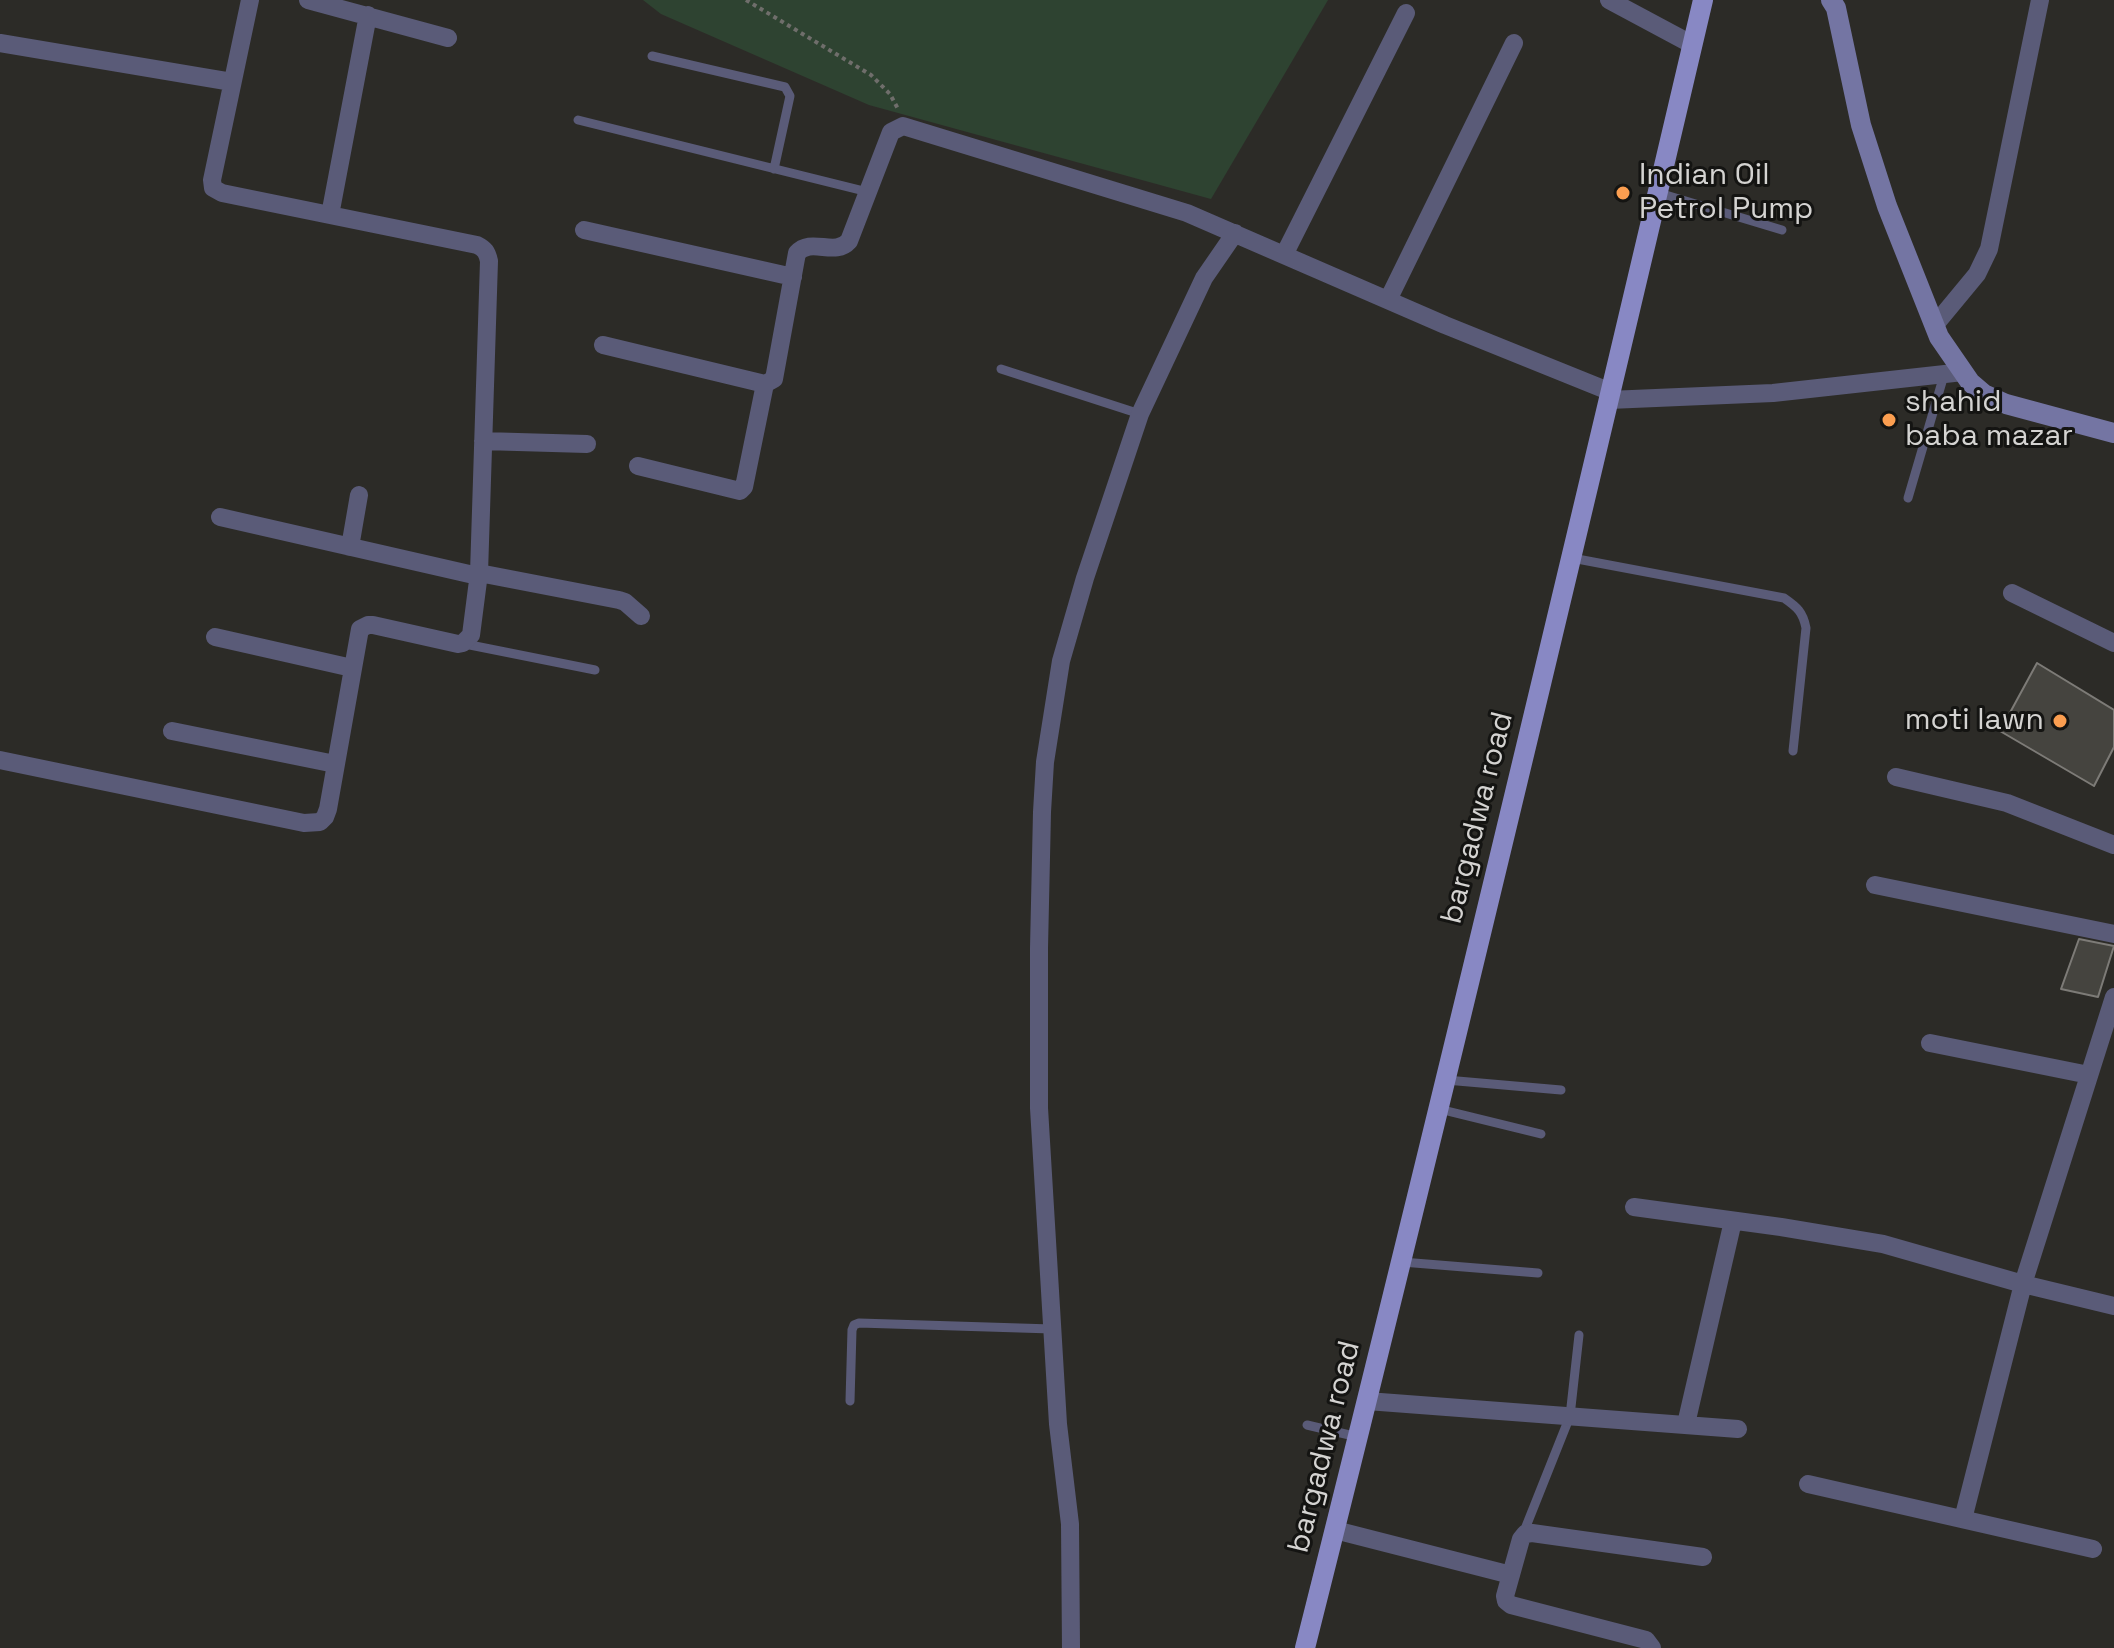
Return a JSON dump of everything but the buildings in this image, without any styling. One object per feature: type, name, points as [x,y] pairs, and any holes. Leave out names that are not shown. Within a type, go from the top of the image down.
[{"type":"main road","name":"bargadwa road","points":[[1305,1648],[1439,1109],[1703,0]]},
{"type":"street","points":[[0,760],[313,824],[325,817],[360,629],[368,625],[458,644],[471,635],[479,574],[487,253],[477,245],[222,193],[213,188],[212,180],[250,0]]},
{"type":"street","points":[[308,0],[448,38]]},
{"type":"street","points":[[1609,0],[1693,45]]},
{"type":"street","points":[[1934,326],[1977,274],[1989,249],[2040,0]]},
{"type":"street","points":[[1836,3],[1861,125],[1887,206],[1954,373]]},
{"type":"street","points":[[1284,255],[1406,13]]},
{"type":"street","points":[[330,215],[368,15]]},
{"type":"street","points":[[0,43],[232,82]]},
{"type":"street","points":[[1388,300],[1514,43]]},
{"type":"street","points":[[603,345],[765,384],[774,379],[797,253],[802,248],[844,246],[849,241],[891,132],[903,126],[1173,207],[1610,396],[1773,393],[1954,373],[1984,394],[2006,404],[2114,433]]},
{"type":"street","points":[[584,230],[793,277]]},
{"type":"street","points":[[1071,1648],[1070,1524],[1058,1424],[1039,1108],[1045,762],[1061,661],[1085,578],[1140,414],[1204,278],[1235,233]]},
{"type":"street","points":[[638,466],[740,491],[744,487],[765,384]]},
{"type":"street","points":[[483,441],[587,444]]},
{"type":"street","points":[[350,547],[359,495]]},
{"type":"street","points":[[220,517],[479,574],[619,600],[641,616]]},
{"type":"street","points":[[2012,593],[2114,643]]},
{"type":"street","points":[[215,637],[352,668]]},
{"type":"street","points":[[172,731],[335,764]]},
{"type":"street","points":[[1896,777],[2007,803],[2114,845]]},
{"type":"street","points":[[1875,885],[2114,934]]},
{"type":"street","points":[[1963,1519],[2023,1284],[2114,997]]},
{"type":"street","points":[[1930,1043],[2089,1075]]},
{"type":"street","points":[[1634,1207],[1883,1244],[2114,1306]]},
{"type":"street","points":[[1686,1424],[1733,1221]]},
{"type":"street","points":[[1367,1401],[1738,1429]]},
{"type":"street","points":[[1808,1484],[2093,1549]]},
{"type":"street","points":[[1335,1530],[1511,1575]]},
{"type":"street","points":[[1652,1648],[1646,1640],[1511,1605],[1506,1601],[1521,1539],[1525,1534],[1532,1533],[1703,1557]]},
{"type":"lane","points":[[652,56],[785,87],[790,96],[774,169]]},
{"type":"lane","points":[[578,120],[868,192]]},
{"type":"lane","points":[[1658,193],[1782,230]]},
{"type":"lane","points":[[1001,369],[1140,414]]},
{"type":"lane","points":[[1908,498],[1954,373]]},
{"type":"lane","points":[[1572,558],[1784,598],[1796,605],[1803,614],[1806,628],[1793,751]]},
{"type":"lane","points":[[463,643],[595,670]]},
{"type":"lane","points":[[1446,1080],[1561,1090]]},
{"type":"lane","points":[[1439,1109],[1541,1134]]},
{"type":"lane","points":[[1402,1262],[1538,1273]]},
{"type":"lane","points":[[850,1401],[852,1330],[859,1323],[1052,1329]]},
{"type":"lane","points":[[1521,1539],[1570,1416],[1579,1335]]},
{"type":"lane","points":[[1307,1425],[1358,1437]]},
{"type":"path","points":[[746,0],[871,75],[896,103],[903,126]]},
{"type":"green space","points":[[643,0],[1328,0],[1211,199],[869,105],[661,14]]},
{"type":"place","name":"Indian Oil Petrol Pump","points":[[1623,193]]},
{"type":"place","name":"shahid baba mazar","points":[[1889,420]]},
{"type":"place","name":"moti lawn","points":[[2060,721]]}]
